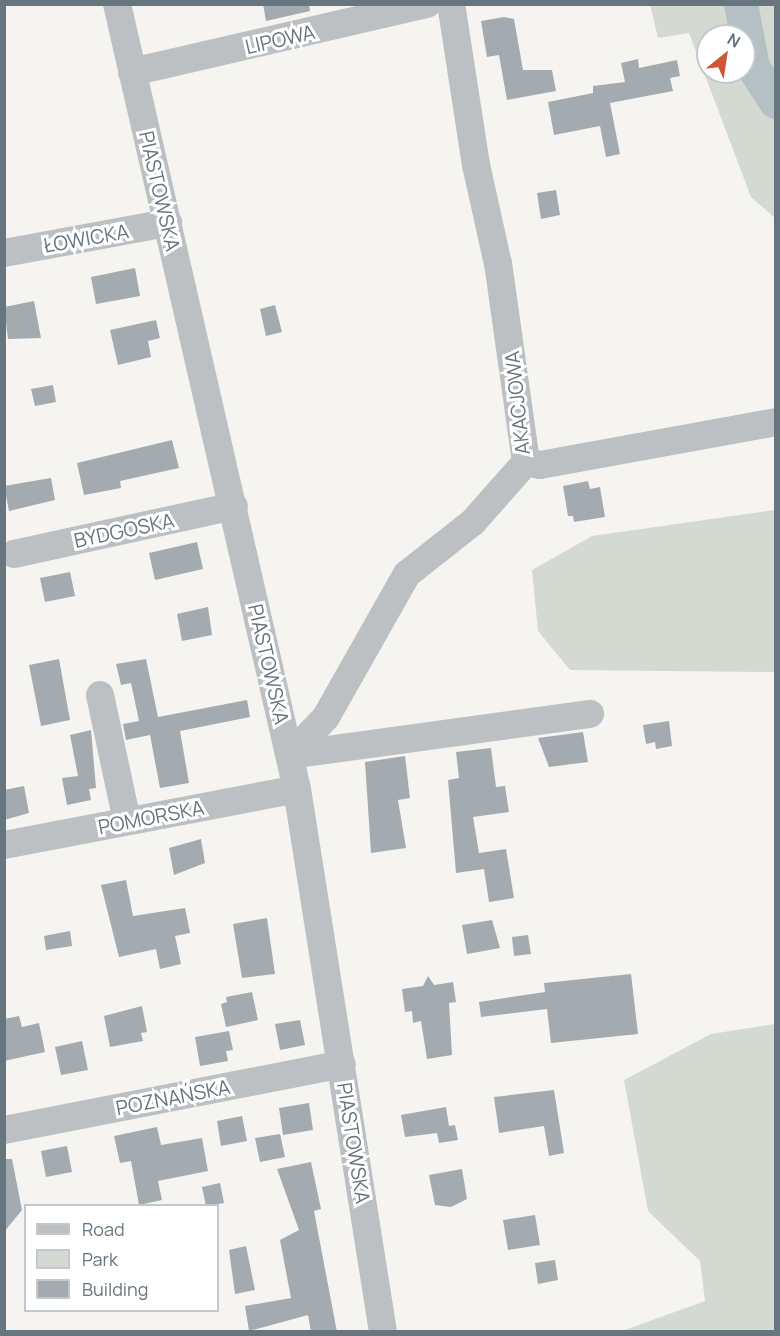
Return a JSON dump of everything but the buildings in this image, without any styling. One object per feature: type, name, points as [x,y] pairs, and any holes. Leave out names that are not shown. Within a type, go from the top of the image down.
[{"type":"street","name":"PIASTOWSKA","points":[[117,4],[297,789],[383,1332]]},
{"type":"street","name":"LIPOWA","points":[[132,72],[427,4]]},
{"type":"street","name":"AKACJOWA","points":[[290,755],[326,717],[407,574],[473,522],[526,462],[498,264],[476,165],[451,4]]},
{"type":"street","name":"ŁOWICKA","points":[[4,253],[168,223]]},
{"type":"street","points":[[526,462],[540,465],[776,422]]},
{"type":"street","name":"BYDGOSKA","points":[[14,554],[234,507]]},
{"type":"street","points":[[99,695],[127,821]]},
{"type":"street","points":[[290,755],[590,714]]},
{"type":"street","name":"POMORSKA","points":[[4,845],[297,789]]},
{"type":"street","name":"POZNAŃSKA","points":[[4,1130],[342,1064]]},
{"type":"green space","points":[[650,5],[775,5],[775,218],[751,197],[708,84],[756,84],[756,24],[696,24],[696,52],[689,33],[658,38]]},
{"type":"green space","points":[[775,510],[775,672],[570,670],[538,631],[532,570],[592,536]]},
{"type":"green space","points":[[775,1024],[775,1331],[622,1331],[705,1301],[700,1261],[648,1211],[624,1080],[711,1034]]},
{"type":"waterway","points":[[741,4],[753,67],[776,102]]}]
